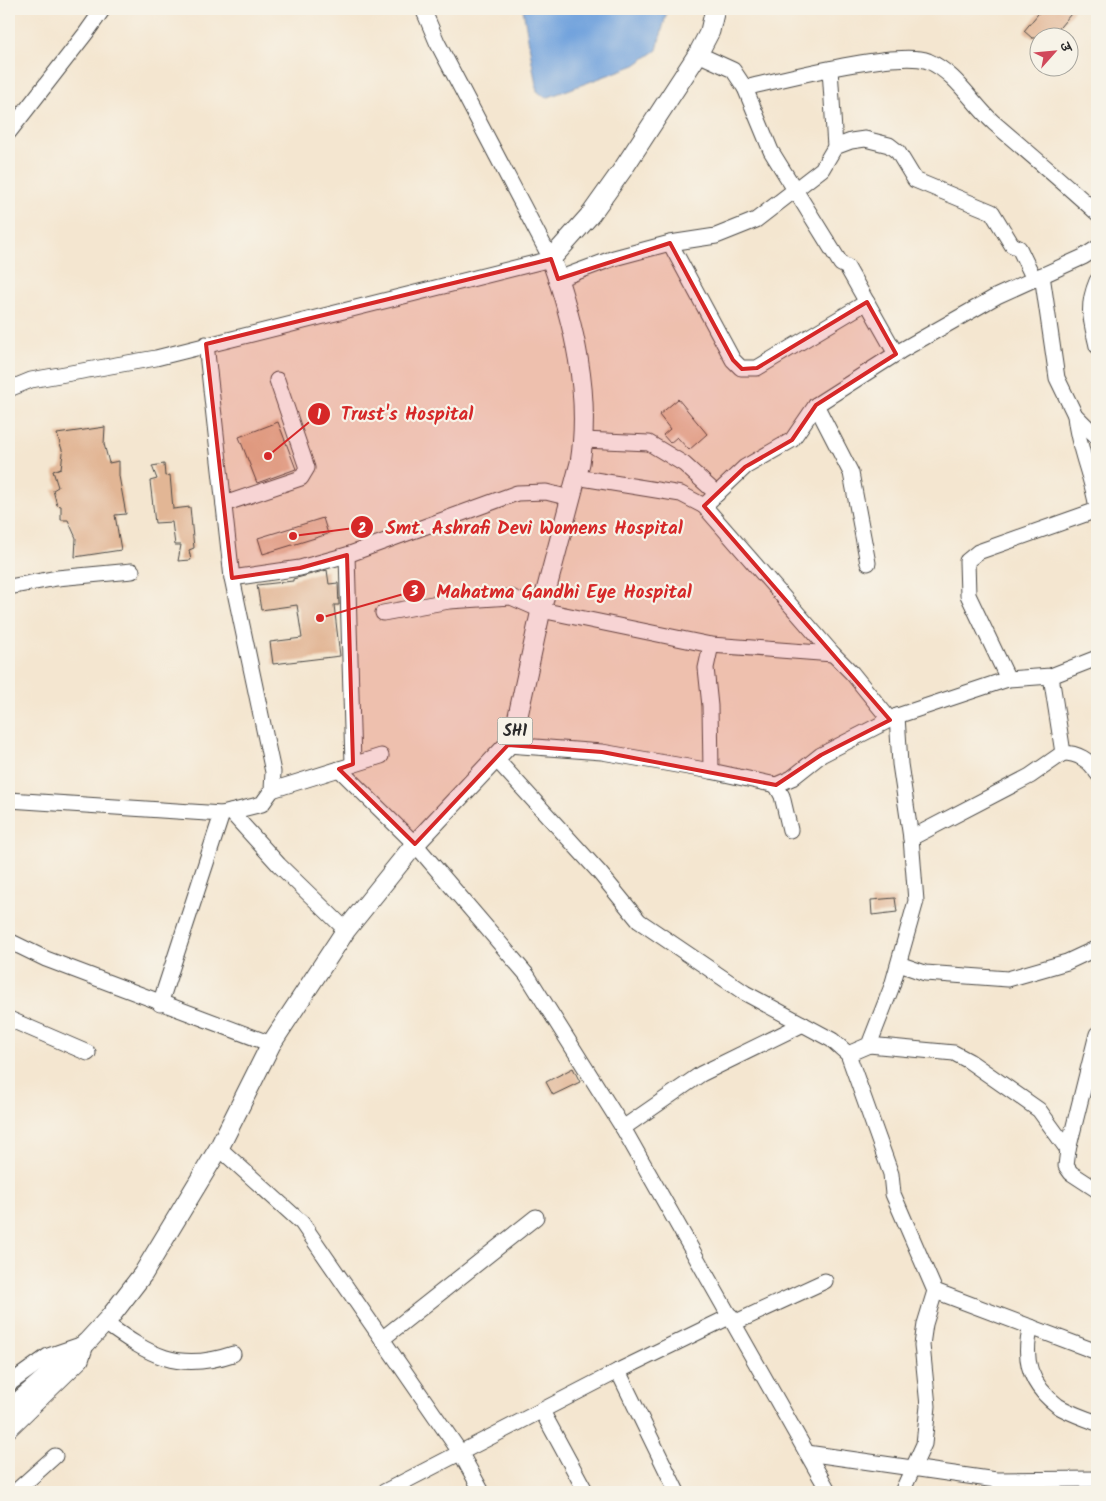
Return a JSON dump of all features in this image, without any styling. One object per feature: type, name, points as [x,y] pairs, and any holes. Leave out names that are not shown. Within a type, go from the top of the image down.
[{"type":"main road","points":[[552,259],[591,214],[698,54],[710,31],[715,9]]},
{"type":"main road","name":"SH1","points":[[9,1410],[87,1342],[105,1323],[143,1274],[219,1148],[271,1044],[346,930],[415,844],[502,752],[520,715],[540,610],[576,477],[584,440],[580,376],[569,314],[552,259]]},
{"type":"street","points":[[9,132],[86,33],[102,9]]},
{"type":"street","points":[[9,389],[31,380],[156,358],[552,259],[436,42],[423,9]]},
{"type":"street","points":[[698,54],[733,70],[745,88],[771,151],[841,264],[847,267],[896,354]]},
{"type":"street","points":[[745,88],[830,69],[894,59],[927,60],[947,72],[993,122],[1097,213]]},
{"type":"street","points":[[558,279],[614,258],[670,243],[716,236],[756,220],[822,169],[835,147],[830,69]]},
{"type":"street","points":[[835,147],[851,141],[865,139],[889,145],[898,152],[915,180],[992,212],[1012,245],[1018,248],[1038,277],[1057,378],[1075,415],[1097,436]]},
{"type":"street","points":[[670,243],[733,360],[741,368],[757,368],[867,302]]},
{"type":"street","points":[[704,506],[745,468],[792,440],[816,405],[896,354],[998,296],[1083,257],[1097,248]]},
{"type":"street","points":[[1097,281],[1091,296],[1089,313],[1097,346]]},
{"type":"street","points":[[9,800],[227,813],[262,804],[272,790],[274,772],[232,578],[206,344]]},
{"type":"street","points":[[224,504],[301,478],[306,472],[307,468],[278,380]]},
{"type":"street","points":[[816,405],[851,473],[868,562]]},
{"type":"street","points":[[1008,679],[968,595],[967,561],[978,552],[1097,509],[1095,493],[1077,440],[1075,415]]},
{"type":"street","points":[[584,440],[650,443],[684,464],[717,494]]},
{"type":"street","points":[[576,477],[681,494],[704,506],[832,654],[893,718],[911,838],[916,902],[892,986],[869,1044]]},
{"type":"street","points":[[232,578],[300,568],[347,555],[517,493],[546,492],[570,498]]},
{"type":"street","points":[[347,555],[346,767],[415,844],[527,975],[623,1128],[829,1492]]},
{"type":"street","points":[[9,587],[57,578],[132,571]]},
{"type":"street","points":[[383,613],[449,601],[511,597],[540,610],[711,645],[832,654]]},
{"type":"street","points":[[711,645],[706,668],[710,706],[711,771]]},
{"type":"street","points":[[502,752],[602,752],[711,771],[776,785],[792,778],[821,755],[893,718],[1008,679],[1051,676],[1097,658]]},
{"type":"street","points":[[1051,676],[1063,753]]},
{"type":"street","points":[[502,752],[639,921],[745,993],[832,1040],[848,1054],[874,1120],[891,1174],[893,1194],[935,1292],[925,1324],[922,1345],[928,1406],[924,1444],[902,1492]]},
{"type":"street","points":[[911,838],[1030,776],[1063,753],[1075,753],[1093,766],[1097,773]]},
{"type":"street","points":[[272,790],[381,756]]},
{"type":"street","points":[[776,785],[782,796],[790,830]]},
{"type":"street","points":[[227,813],[346,930]]},
{"type":"street","points":[[160,1004],[227,813]]},
{"type":"street","points":[[9,941],[46,959],[160,1004],[271,1044]]},
{"type":"street","points":[[898,964],[925,973],[1008,979],[1067,962],[1097,948]]},
{"type":"street","points":[[9,1019],[88,1053]]},
{"type":"street","points":[[623,1128],[701,1074],[803,1024]]},
{"type":"street","points":[[1097,1034],[1068,1150],[1066,1166],[1070,1173],[1097,1190]]},
{"type":"street","points":[[848,1054],[869,1044],[954,1053],[1039,1110],[1068,1150]]},
{"type":"street","points":[[219,1148],[302,1223],[460,1452],[482,1492]]},
{"type":"street","points":[[382,1339],[536,1217]]},
{"type":"street","points":[[384,1492],[618,1371],[732,1319],[825,1281]]},
{"type":"street","points":[[935,1292],[1097,1352]]},
{"type":"street","points":[[105,1323],[151,1353],[185,1363],[211,1362],[233,1354]]},
{"type":"street","points":[[1032,1327],[1026,1355],[1040,1390],[1059,1407],[1097,1423]]},
{"type":"street","points":[[9,1384],[48,1356],[87,1342]]},
{"type":"street","points":[[9,1430],[81,1360],[87,1342]]},
{"type":"street","points":[[618,1371],[677,1492]]},
{"type":"street","points":[[542,1411],[586,1492]]},
{"type":"street","points":[[807,1453],[914,1469],[996,1486],[1097,1479]]},
{"type":"street","points":[[15,1492],[54,1456]]},
{"type":"highlighted area","points":[[670,243],[733,360],[742,369],[757,368],[867,302],[896,354],[816,405],[792,440],[745,467],[704,506],[890,720],[821,755],[776,785],[602,752],[508,745],[415,844],[339,769],[353,764],[347,555],[300,568],[232,578],[206,344],[551,259],[558,279]]},
{"type":"water","points":[[523,9],[666,9],[667,11],[657,50],[635,65],[546,98],[537,91]]},
{"type":"building","points":[[1042,9],[1075,9],[1059,28],[1028,28],[1028,34],[1024,31]]},
{"type":"building","points":[[678,399],[707,434],[689,450],[677,437],[670,443],[663,435],[670,429],[659,415]]},
{"type":"building","points":[[278,422],[296,469],[257,483],[239,437]]},
{"type":"building","points":[[105,427],[104,444],[109,463],[119,461],[119,476],[126,514],[115,515],[121,550],[75,557],[76,538],[68,520],[61,520],[61,506],[57,505],[53,490],[58,487],[53,471],[61,468],[63,453],[57,434]]},
{"type":"building","points":[[164,464],[165,476],[170,475],[173,509],[190,507],[194,548],[189,550],[191,560],[178,561],[181,545],[175,545],[172,522],[155,523],[150,481],[157,479],[152,466]]},
{"type":"building","points":[[323,518],[328,534],[263,554],[258,538]]},
{"type":"building","points":[[327,570],[329,584],[338,583],[339,605],[334,605],[340,656],[273,664],[270,642],[302,638],[297,605],[261,610],[257,585],[293,581],[293,579]]},
{"type":"building","points":[[895,898],[897,912],[872,915],[871,900]]},
{"type":"building","points":[[573,1068],[580,1082],[553,1095],[546,1082]]},
{"type":"place","name":"Trust's Hospital","points":[[268,456]]},
{"type":"place","name":"Smt. Ashrafi Devi Womens Hospital","points":[[293,536]]},
{"type":"place","name":"Mahatma Gandhi Eye Hospital","points":[[320,618]]}]
